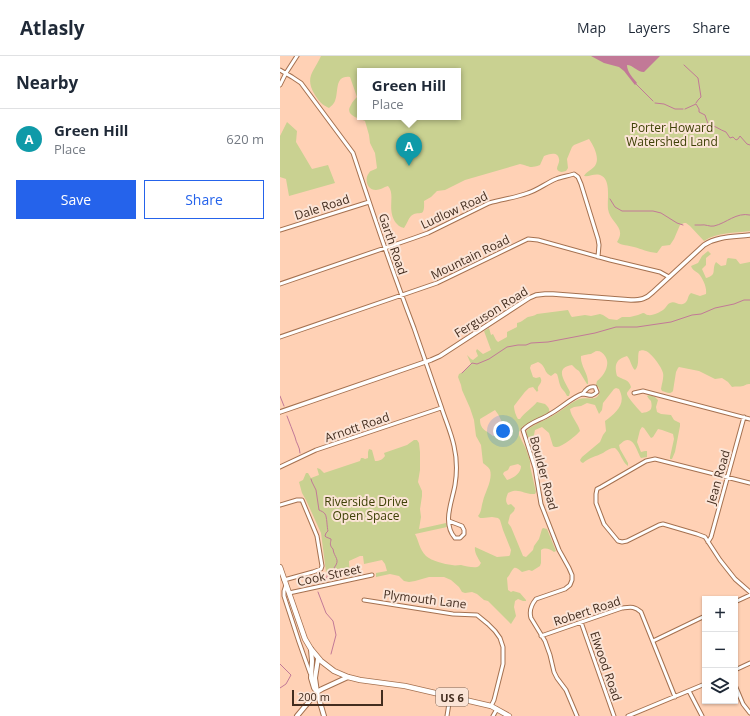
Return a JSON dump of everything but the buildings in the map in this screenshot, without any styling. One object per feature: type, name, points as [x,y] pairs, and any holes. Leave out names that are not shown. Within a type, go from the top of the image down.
[{"type":"main road","name":"US 6","points":[[280,567],[283,581],[289,593],[302,631],[311,649],[318,659],[334,671],[348,678],[405,686],[491,706],[509,716]]},
{"type":"main road","points":[[311,649],[312,661],[310,673],[312,683],[317,692]]},
{"type":"main road","points":[[318,659],[315,678],[317,692],[324,716]]},
{"type":"main road","points":[[297,716],[322,688],[348,678]]},
{"type":"street","points":[[280,85],[297,56]]},
{"type":"street","name":"Garth Road","points":[[280,70],[301,83],[352,153],[356,162],[454,447],[456,477],[448,514],[449,521]]},
{"type":"street","name":"Ludlow Road","points":[[280,284],[428,233],[489,203],[526,194],[555,179],[574,174],[578,177],[581,184],[598,239],[598,257]]},
{"type":"street","name":"Dale Road","points":[[280,230],[370,202]]},
{"type":"street","name":"Ferguson Road","points":[[280,412],[440,356],[521,303],[536,295],[553,294],[638,300],[648,297],[711,240],[750,235]]},
{"type":"street","name":"Mountain Road","points":[[280,337],[437,283],[528,239],[538,240],[598,257],[660,272],[669,277]]},
{"type":"street","points":[[634,393],[643,391],[750,419]]},
{"type":"street","name":"Boulder Road","points":[[577,716],[566,690],[554,672],[548,647],[530,614],[532,602],[539,597],[565,589],[570,585],[572,575],[570,568],[559,550],[541,504],[535,468],[523,430],[527,426],[549,415],[583,394]]},
{"type":"street","name":"Arnott Road","points":[[280,467],[316,450],[441,408]]},
{"type":"street","name":"Jean Road","points":[[708,542],[711,537],[744,417]]},
{"type":"street","points":[[750,483],[655,459],[646,461],[601,486],[596,494],[596,503],[604,524],[618,541],[627,542],[663,524],[705,537],[735,579],[750,592]]},
{"type":"street","points":[[280,505],[302,500],[317,536],[322,566],[321,569],[283,581],[284,596],[310,673]]},
{"type":"street","points":[[449,521],[462,526],[464,534],[460,538],[455,538],[452,534],[449,521]]},
{"type":"street","name":"Cook Street","points":[[289,593],[372,575]]},
{"type":"street","points":[[738,601],[750,595]]},
{"type":"street","name":"Plymouth Lane","points":[[364,600],[453,614],[478,615],[496,630],[503,647],[503,654],[494,700],[491,706]]},
{"type":"street","name":"Robert Road","points":[[541,636],[622,608],[636,608],[641,612],[675,697]]},
{"type":"street","points":[[653,641],[702,617]]},
{"type":"street","name":"Elwood Road","points":[[581,622],[614,716]]},
{"type":"street","points":[[738,669],[750,663]]},
{"type":"street","points":[[628,716],[702,685]]},
{"type":"street","points":[[690,691],[702,716]]},
{"type":"street","points":[[738,691],[750,713]]},
{"type":"street","points":[[448,716],[450,696]]},
{"type":"street","points":[[493,716],[497,709]]},
{"type":"green space","name":"Porter Howard Watershed Land","points":[[321,56],[750,56],[750,231],[720,234],[704,241],[690,226],[684,223],[680,225],[670,245],[662,246],[657,253],[623,245],[617,242],[620,237],[620,232],[609,214],[608,186],[605,178],[598,174],[584,176],[594,167],[597,161],[595,149],[589,139],[572,147],[567,159],[568,168],[566,171],[561,172],[557,169],[559,160],[557,155],[548,154],[544,156],[540,165],[534,167],[520,164],[465,180],[445,190],[437,191],[424,201],[424,210],[421,213],[411,216],[404,228],[401,227],[393,218],[391,194],[388,186],[379,190],[373,190],[367,184],[367,175],[377,168],[375,153],[370,143],[365,121],[363,120],[461,120],[461,68],[357,68],[357,97],[350,77],[345,77],[339,81],[335,102],[329,108],[321,103],[316,97],[310,84],[311,75]]},
{"type":"green space","name":"Porter Howard Watershed Land","points":[[357,97],[357,117],[353,116],[349,111],[351,104]]},
{"type":"green space","points":[[287,122],[297,131],[296,142],[312,169],[328,165],[335,183],[289,196],[286,179],[280,177],[280,136]]},
{"type":"green space","name":"Riverside Drive Open Space","points":[[708,251],[711,254],[706,258],[706,265],[702,269],[706,278],[713,274],[716,262],[721,266],[726,265],[728,258],[736,259],[740,264],[750,262],[750,384],[732,387],[722,378],[715,379],[699,371],[679,367],[676,372],[673,391],[668,393],[662,391],[661,389],[663,373],[661,367],[651,354],[643,350],[639,351],[637,368],[635,370],[627,356],[623,357],[618,361],[616,366],[617,376],[630,384],[631,387],[627,392],[627,395],[642,413],[649,411],[651,408],[651,401],[647,396],[649,395],[658,400],[656,407],[657,412],[671,415],[674,420],[680,423],[675,452],[672,459],[670,459],[674,439],[673,434],[658,429],[651,438],[642,427],[637,442],[641,452],[647,451],[647,457],[641,458],[635,445],[627,440],[619,445],[628,466],[615,448],[609,449],[583,463],[580,460],[582,457],[600,442],[606,431],[605,421],[613,415],[621,404],[622,399],[619,389],[614,389],[603,403],[602,410],[599,414],[595,405],[587,403],[570,409],[580,431],[562,445],[556,447],[553,446],[549,433],[542,427],[535,430],[534,442],[531,445],[526,432],[538,423],[579,399],[597,397],[600,391],[596,385],[597,381],[606,370],[607,359],[600,351],[581,356],[588,384],[579,371],[572,365],[563,369],[562,376],[570,392],[569,396],[567,396],[561,387],[557,374],[555,373],[551,376],[549,375],[538,362],[531,365],[530,368],[533,377],[540,377],[541,381],[537,392],[533,387],[529,388],[514,406],[516,415],[518,419],[520,419],[537,402],[545,404],[549,410],[548,413],[539,419],[523,426],[519,432],[530,461],[536,492],[535,494],[518,491],[508,493],[506,499],[507,504],[511,504],[515,508],[510,515],[508,523],[523,556],[526,557],[533,550],[543,528],[547,529],[556,551],[554,552],[548,549],[541,550],[540,566],[532,571],[529,570],[522,572],[517,568],[514,568],[507,578],[508,590],[511,592],[513,591],[520,593],[526,600],[523,601],[518,599],[515,601],[514,607],[516,616],[511,624],[488,601],[472,592],[462,592],[451,580],[444,577],[429,577],[409,582],[404,581],[399,576],[390,574],[376,577],[376,573],[387,571],[385,564],[382,560],[364,564],[363,556],[349,561],[350,579],[347,579],[346,568],[326,572],[321,533],[302,493],[299,482],[303,480],[306,473],[308,473],[311,478],[319,475],[317,468],[324,473],[360,461],[361,458],[368,458],[369,449],[372,450],[375,461],[380,460],[385,456],[384,453],[407,445],[414,440],[417,440],[419,443],[420,452],[418,482],[422,491],[422,496],[419,529],[446,523],[447,527],[415,534],[420,548],[426,556],[442,563],[478,567],[481,563],[475,547],[497,557],[509,556],[511,550],[500,520],[492,517],[480,518],[478,516],[490,482],[491,474],[488,467],[483,463],[481,445],[476,436],[474,420],[458,377],[459,374],[471,364],[467,355],[473,360],[478,356],[476,351],[477,349],[483,354],[491,350],[484,331],[489,328],[491,335],[493,334],[498,342],[507,337],[507,332],[517,327],[517,323],[537,314],[568,310],[572,317],[600,314],[609,319],[617,320],[622,317],[630,317],[643,313],[650,315],[658,313],[672,302],[683,304],[686,302],[691,293],[700,296],[706,294],[703,281],[699,274],[691,266],[698,263],[702,256]],"holes":[[[495,410],[501,420],[505,432],[503,434],[493,436],[482,428],[480,419]],[[518,464],[521,466],[521,469],[515,477],[507,480],[503,474],[504,472],[508,470],[510,466]]]},
{"type":"shaded area","points":[[591,56],[660,56],[644,72],[627,65],[629,72],[637,83],[635,85],[619,67],[604,63]]},
{"type":"waterway","points":[[684,65],[698,78],[701,97],[696,103]]},
{"type":"waterway","points":[[635,83],[653,101]]},
{"type":"waterway","points":[[655,103],[664,104],[675,109],[683,109]]},
{"type":"waterway","points":[[685,109],[696,104],[699,112],[705,115],[708,124],[726,132],[730,138],[733,137],[736,140],[740,136],[747,144],[750,145]]},
{"type":"waterway","points":[[610,199],[615,207],[622,211],[653,211],[661,213],[683,225]]},
{"type":"waterway","points":[[695,225],[714,226],[736,216],[745,214],[750,215]]},
{"type":"waterway","points":[[462,373],[472,363],[477,364],[489,359],[507,347],[548,342],[595,333],[616,327],[637,327],[671,322],[692,315],[701,314],[715,308],[744,300],[750,300]]},
{"type":"waterway","points":[[280,396],[284,406]]},
{"type":"waterway","points":[[287,416],[300,453]]},
{"type":"waterway","points":[[311,479],[316,490],[319,510],[326,515],[328,531],[325,536],[331,539],[330,544],[337,560],[335,569],[328,572],[326,581]]},
{"type":"waterway","points":[[318,592],[326,613],[333,621],[336,635],[331,654]]},
{"type":"waterway","points":[[280,664],[291,675],[286,684],[280,688]]},
{"type":"place","name":"Green Hill","points":[[409,166]]}]
